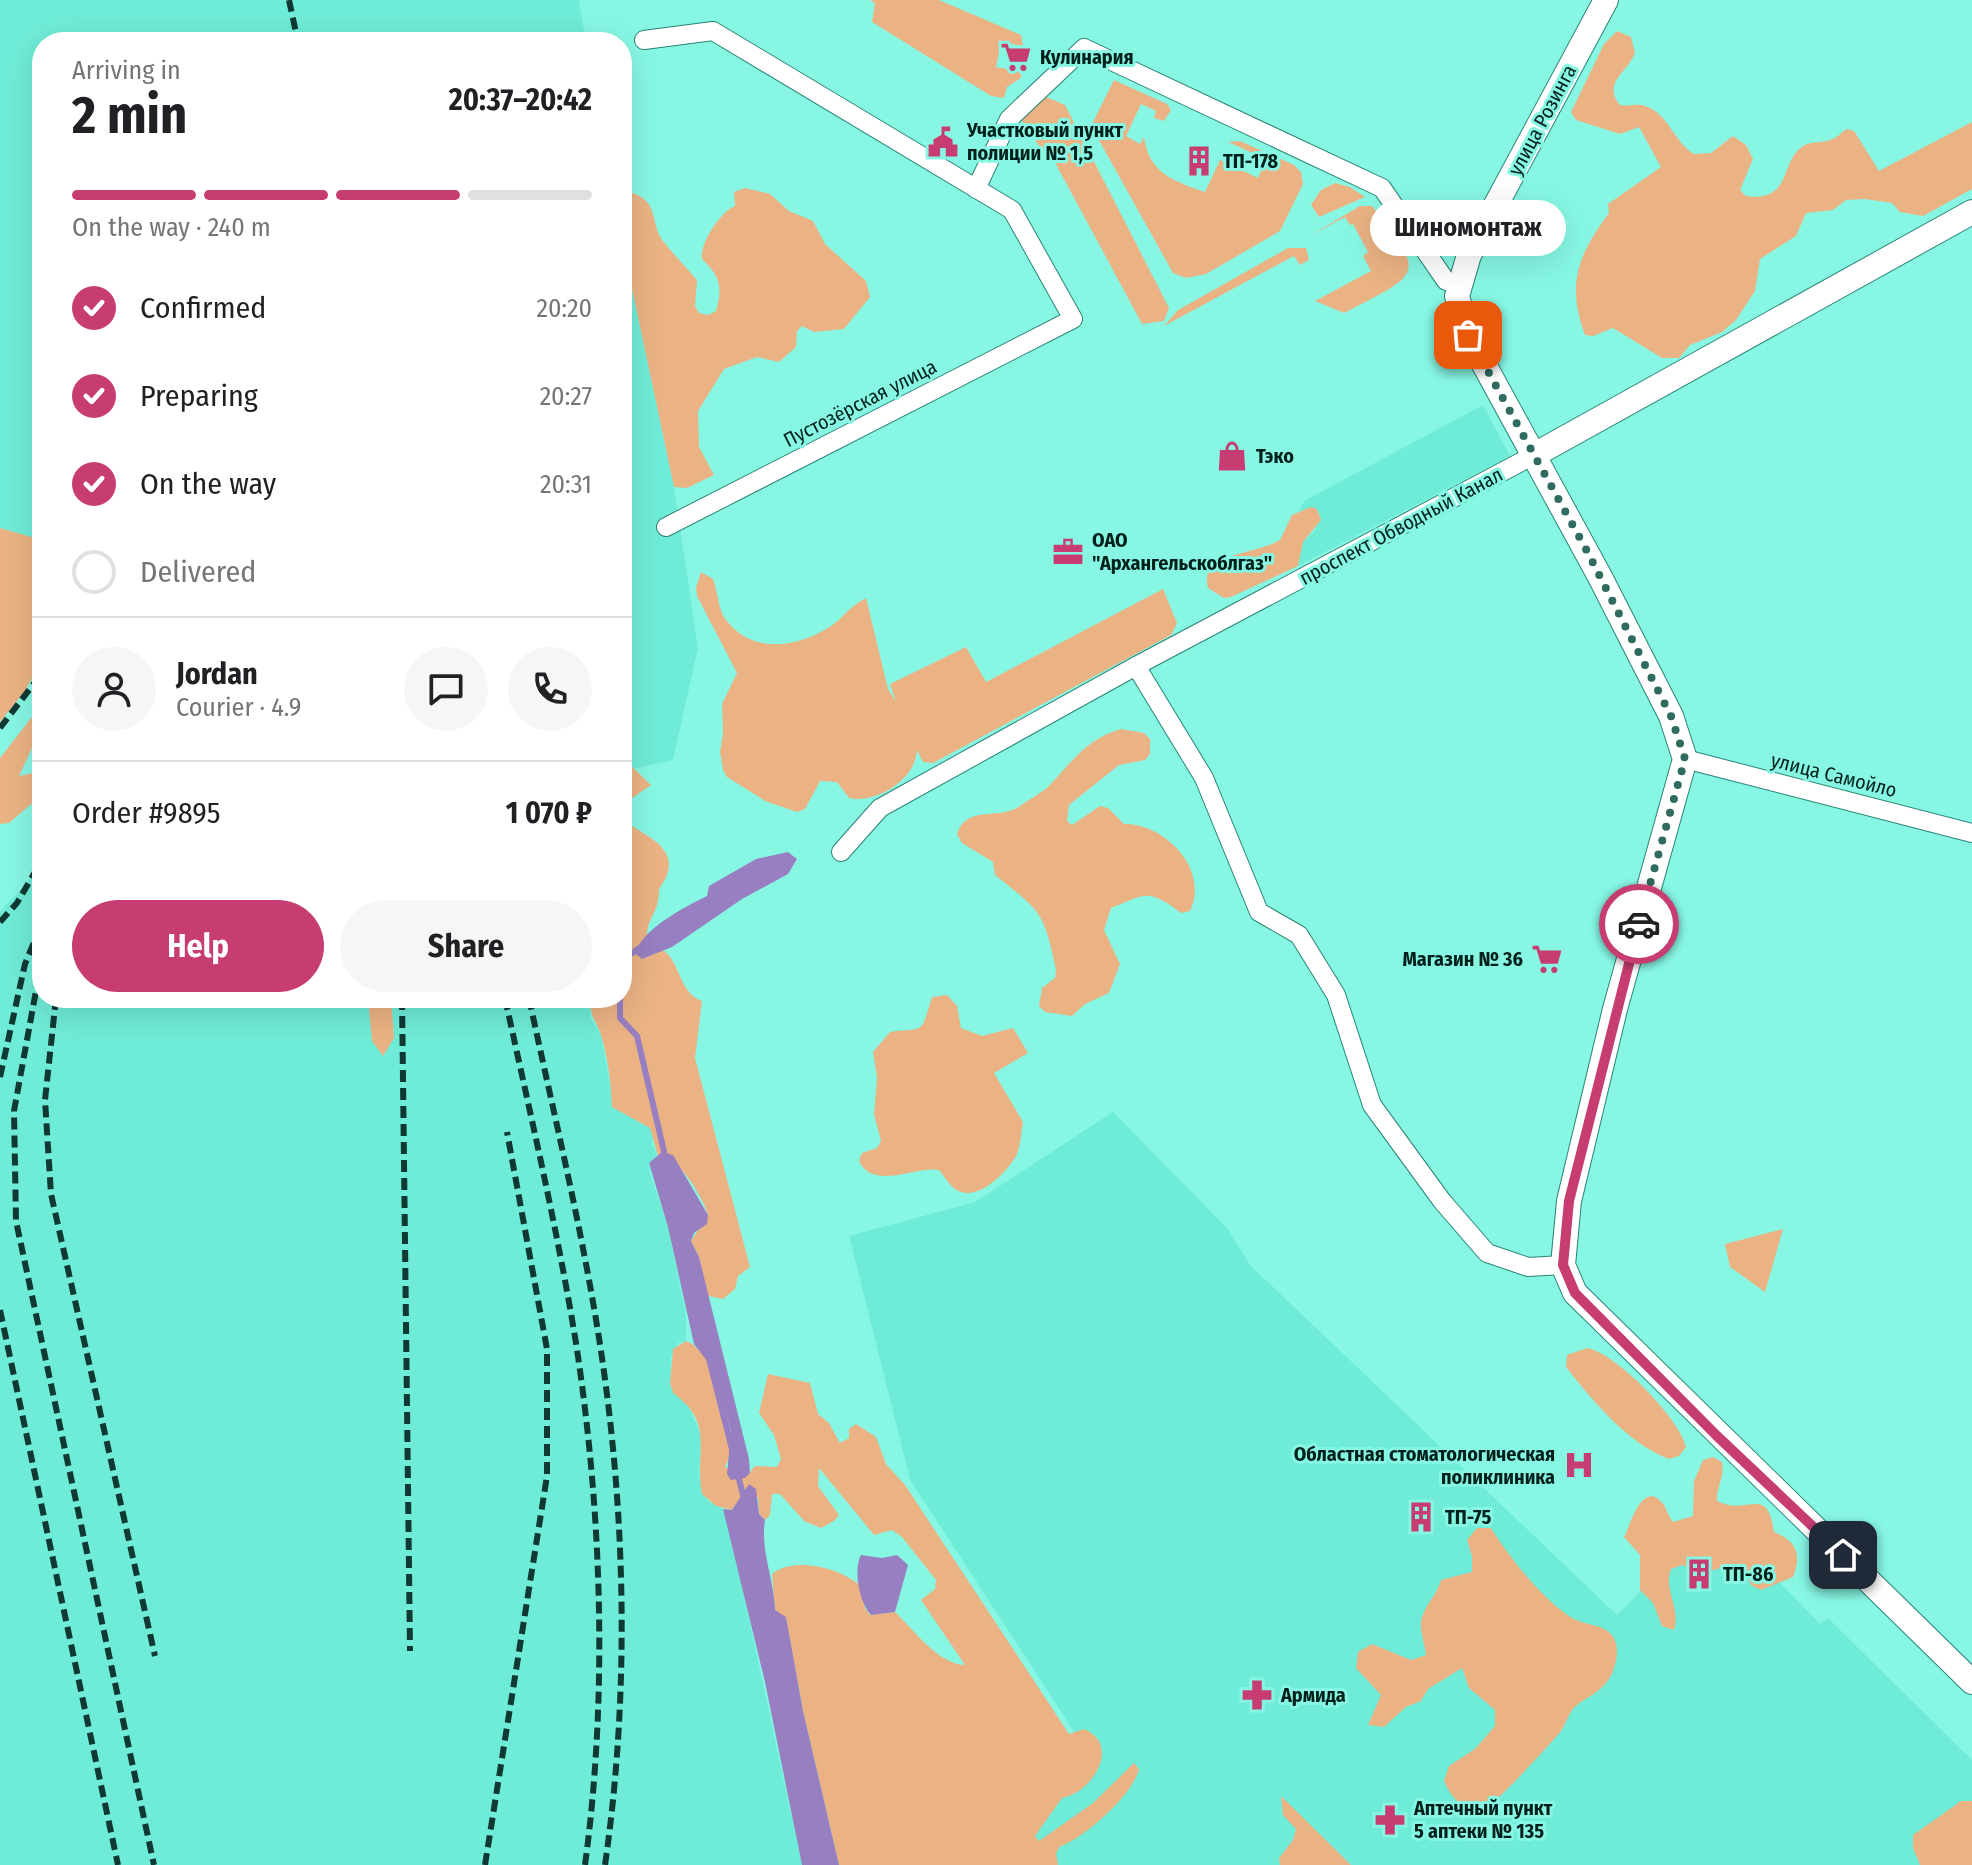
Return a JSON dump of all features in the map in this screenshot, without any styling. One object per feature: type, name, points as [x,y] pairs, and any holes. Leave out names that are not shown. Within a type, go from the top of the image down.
[{"type":"street","name":"улица Розинга","points":[[1459,284],[1477,240],[1606,0]]},
{"type":"street","points":[[644,40],[713,31],[976,189],[1009,119],[1084,48],[1382,188],[1446,281],[1459,284],[1458,306],[1468,335],[1496,390],[1536,454],[1671,716],[1685,759],[1615,1009],[1569,1201],[1563,1265],[1575,1293],[1972,1682]]},
{"type":"street","name":"Пустозёрская улица","points":[[666,527],[1073,319],[1012,210],[976,189]]},
{"type":"street","name":"проспект Обводный Канал","points":[[841,852],[880,808],[1136,666],[1536,454],[1972,212]]},
{"type":"street","points":[[1136,666],[1204,778],[1259,912],[1299,935],[1336,995],[1372,1105],[1442,1201],[1487,1253],[1528,1267],[1563,1265]]},
{"type":"street","name":"улица Самойло","points":[[1685,759],[1972,833]]},
{"type":"shaded area","points":[[0,0],[581,0],[584,32],[32,32],[32,537],[0,528]]},
{"type":"shaded area","points":[[870,0],[939,0],[1021,35],[1023,46],[1001,42],[996,67],[1018,71],[1022,77],[1007,87],[1004,98],[991,96],[872,22],[875,3]]},
{"type":"shaded area","points":[[1617,31],[1631,37],[1635,53],[1615,84],[1615,97],[1620,105],[1642,105],[1653,110],[1694,154],[1711,153],[1733,136],[1746,145],[1753,159],[1740,190],[1746,196],[1772,193],[1784,178],[1797,151],[1805,145],[1832,139],[1847,129],[1854,131],[1879,171],[1972,122],[1972,189],[1923,216],[1900,212],[1892,203],[1865,199],[1846,200],[1833,210],[1806,213],[1796,236],[1760,259],[1755,291],[1736,320],[1722,332],[1690,345],[1679,358],[1662,358],[1613,328],[1593,336],[1585,335],[1576,300],[1578,271],[1583,257],[1609,213],[1608,204],[1661,167],[1639,127],[1620,134],[1576,120],[1571,112],[1604,44]]},
{"type":"shaded area","points":[[1114,80],[1167,104],[1171,110],[1164,121],[1154,118],[1156,111],[1141,104],[1126,136],[1140,144],[1144,137],[1157,167],[1183,184],[1205,192],[1220,160],[1258,178],[1266,159],[1228,142],[1240,141],[1294,165],[1301,172],[1303,184],[1280,231],[1206,274],[1186,278],[1173,273],[1091,126]]},
{"type":"shaded area","points":[[1044,96],[1065,105],[1169,308],[1164,321],[1142,324],[1051,155],[1042,150],[1022,121],[1023,114]]},
{"type":"shaded area","points":[[1335,183],[1350,187],[1365,197],[1319,217],[1311,205],[1321,190]]},
{"type":"shaded area","points":[[745,188],[770,194],[789,211],[813,221],[825,244],[866,281],[870,297],[844,329],[814,332],[802,326],[797,331],[796,347],[779,362],[757,357],[724,369],[698,411],[699,447],[714,475],[687,488],[674,487],[632,289],[632,193],[647,202],[659,235],[697,280],[695,306],[699,313],[708,315],[716,311],[719,288],[713,271],[702,259],[702,253],[707,237],[718,221],[735,206],[734,192]]},
{"type":"shaded area","points":[[1360,206],[1372,206],[1390,229],[1408,261],[1408,272],[1388,290],[1344,313],[1315,301],[1371,271],[1363,256],[1368,252],[1353,224],[1350,225],[1345,217],[1311,235]]},
{"type":"shaded area","points":[[1288,248],[1306,248],[1309,260],[1300,265],[1294,256],[1164,326],[1178,310]]},
{"type":"shaded area","points":[[632,289],[674,487],[698,648],[673,760],[633,769]]},
{"type":"shaded area","points":[[1483,405],[1510,456],[1298,566],[1303,542],[1315,530],[1320,514],[1311,507],[1299,511],[1304,501]]},
{"type":"shaded area","points":[[1311,507],[1317,509],[1321,520],[1303,542],[1298,566],[1231,597],[1224,598],[1208,588],[1207,577],[1211,568],[1230,557],[1280,540],[1292,515]]},
{"type":"shaded area","points":[[0,528],[32,537],[32,678],[0,722]]},
{"type":"shaded area","points":[[701,572],[713,579],[726,620],[736,631],[761,643],[788,643],[815,635],[866,598],[888,689],[896,702],[890,684],[966,647],[986,682],[1163,589],[1177,623],[1171,635],[933,763],[923,762],[917,750],[910,771],[883,793],[860,799],[849,798],[837,782],[820,781],[805,809],[797,812],[765,801],[727,777],[723,770],[720,752],[722,704],[737,673],[697,596]]},
{"type":"shaded area","points":[[32,717],[32,748],[19,776],[32,773],[32,803],[9,823],[0,824],[0,758]]},
{"type":"shaded area","points":[[1121,729],[1144,733],[1150,739],[1150,754],[1145,760],[1119,765],[1069,805],[1067,821],[1072,825],[1100,806],[1108,808],[1124,824],[1154,831],[1180,851],[1194,880],[1195,895],[1190,911],[1181,913],[1160,899],[1146,896],[1111,908],[1104,930],[1120,964],[1109,993],[1085,1004],[1072,1016],[1045,1012],[1039,1006],[1042,988],[1055,978],[1056,970],[1043,924],[1031,905],[995,875],[993,862],[962,843],[957,834],[968,819],[1020,806],[1047,788],[1090,744]]},
{"type":"shaded area","points":[[632,767],[651,785],[632,798]]},
{"type":"shaded area","points":[[632,826],[662,847],[669,865],[659,889],[647,937],[637,947],[642,959],[663,950],[673,962],[684,985],[702,1001],[695,1058],[750,1267],[738,1276],[735,1289],[723,1299],[708,1296],[699,1257],[691,1241],[708,1215],[705,1206],[690,1180],[676,1164],[662,1152],[658,1156],[650,1128],[612,1107],[606,1053],[591,1008],[632,1008]]},
{"type":"shaded area","points":[[788,852],[797,859],[788,874],[742,899],[672,947],[642,959],[636,954],[645,936],[677,912],[707,896],[709,886],[756,859]]},
{"type":"shaded area","points":[[32,877],[32,1008],[369,1008],[372,1041],[394,1038],[392,1008],[590,1008],[591,1019],[601,1034],[611,1090],[627,1115],[650,1128],[652,1144],[658,1156],[649,1163],[650,1173],[668,1227],[686,1315],[686,1341],[678,1343],[671,1358],[670,1383],[679,1398],[687,1402],[701,1435],[699,1476],[708,1501],[723,1509],[728,1521],[802,1865],[0,1865],[0,912]]},
{"type":"shaded area","points":[[947,995],[957,1006],[961,1028],[982,1036],[1013,1028],[1028,1053],[994,1073],[1023,1122],[1017,1154],[994,1182],[969,1193],[954,1188],[939,1170],[884,1176],[865,1170],[859,1161],[862,1153],[877,1148],[881,1141],[874,1114],[877,1078],[873,1052],[890,1032],[920,1027],[932,997]]},
{"type":"shaded area","points":[[369,1008],[392,1008],[394,1038],[383,1056],[372,1041]]},
{"type":"shaded area","points":[[1113,1112],[1227,1228],[1250,1265],[1617,1615],[1715,1516],[1820,1624],[1828,1618],[1972,1760],[1972,1865],[1013,1865],[1090,1756],[910,1480],[849,1236],[975,1202]]},
{"type":"shaded area","points":[[662,1152],[673,1155],[708,1215],[707,1224],[694,1233],[691,1241],[699,1257],[749,1459],[750,1473],[745,1478],[731,1480],[727,1474],[731,1432],[714,1370],[694,1344],[668,1227],[649,1163]]},
{"type":"shaded area","points":[[1783,1229],[1765,1292],[1730,1267],[1725,1244]]},
{"type":"shaded area","points":[[686,1341],[697,1348],[707,1361],[723,1398],[730,1437],[725,1467],[745,1478],[755,1466],[777,1467],[781,1459],[774,1435],[759,1413],[768,1374],[810,1383],[818,1414],[829,1423],[840,1443],[849,1438],[849,1429],[856,1424],[876,1437],[886,1464],[905,1485],[1069,1734],[1084,1729],[1095,1736],[1101,1746],[1102,1757],[1098,1768],[1083,1787],[1062,1798],[1035,1836],[1039,1841],[1093,1803],[1134,1763],[1139,1769],[1127,1791],[1106,1815],[1081,1835],[1059,1847],[1056,1854],[1058,1865],[839,1865],[803,1711],[786,1618],[775,1610],[772,1574],[804,1565],[841,1574],[860,1585],[865,1608],[870,1615],[895,1612],[936,1653],[965,1665],[921,1600],[935,1589],[936,1580],[902,1537],[892,1530],[874,1535],[819,1468],[818,1486],[839,1515],[821,1528],[804,1521],[780,1494],[772,1494],[770,1515],[765,1520],[759,1514],[758,1497],[740,1498],[732,1510],[716,1506],[702,1494],[699,1427],[686,1404],[673,1393],[670,1383],[673,1349]]},
{"type":"shaded area","points":[[1587,1348],[1614,1362],[1660,1405],[1686,1447],[1679,1456],[1669,1459],[1639,1443],[1612,1420],[1588,1393],[1566,1367],[1567,1355]]},
{"type":"shaded area","points":[[1713,1457],[1722,1462],[1723,1467],[1717,1501],[1738,1506],[1761,1505],[1766,1509],[1774,1532],[1788,1540],[1796,1550],[1796,1569],[1793,1577],[1761,1590],[1751,1585],[1747,1576],[1737,1568],[1725,1567],[1703,1573],[1682,1565],[1671,1569],[1669,1584],[1676,1622],[1674,1630],[1662,1626],[1653,1603],[1640,1590],[1640,1555],[1624,1537],[1638,1506],[1649,1496],[1664,1505],[1673,1522],[1693,1516],[1694,1481],[1703,1460]]},
{"type":"shaded area","points":[[749,1484],[756,1489],[759,1514],[765,1520],[764,1542],[775,1610],[786,1617],[803,1711],[839,1865],[802,1865],[765,1682],[723,1509],[732,1510]]},
{"type":"shaded area","points":[[1477,1528],[1491,1528],[1538,1589],[1572,1618],[1606,1630],[1612,1635],[1617,1650],[1614,1669],[1605,1684],[1574,1708],[1561,1731],[1500,1796],[1485,1808],[1478,1809],[1460,1803],[1444,1781],[1449,1766],[1475,1749],[1495,1726],[1495,1710],[1469,1688],[1462,1668],[1428,1689],[1421,1701],[1406,1707],[1384,1727],[1368,1725],[1381,1695],[1356,1668],[1358,1652],[1372,1644],[1411,1660],[1426,1655],[1422,1617],[1441,1580],[1472,1572],[1472,1556],[1467,1540]]},
{"type":"shaded area","points":[[861,1555],[882,1558],[897,1555],[908,1565],[895,1612],[871,1615],[867,1609],[857,1577]]},
{"type":"shaded area","points":[[1281,1796],[1351,1865],[1280,1865],[1279,1858],[1293,1840],[1296,1829],[1283,1815]]},
{"type":"shaded area","points":[[1961,1801],[1972,1801],[1972,1865],[1920,1865],[1913,1848],[1913,1835]]},
{"type":"waterway","points":[[632,953],[641,947]]},
{"type":"waterway","points":[[620,1008],[620,1018],[637,1036],[666,1160]]},
{"type":"waterway","points":[[708,1355],[732,1449]]},
{"type":"waterway","points":[[738,1475],[744,1499]]},
{"type":"railway","points":[[289,0],[296,32]]},
{"type":"railway","points":[[0,728],[32,686]]},
{"type":"railway","points":[[0,922],[17,903],[32,877]]},
{"type":"railway","points":[[0,1077],[25,964],[32,947]]},
{"type":"railway","points":[[33,1008],[14,1111],[16,1221],[154,1865]]},
{"type":"railway","points":[[55,1008],[45,1100],[51,1194],[155,1656]]},
{"type":"railway","points":[[402,1008],[410,1651]]},
{"type":"railway","points":[[507,1008],[569,1300],[592,1472],[599,1670],[597,1736],[585,1865]]},
{"type":"railway","points":[[531,1008],[592,1295],[615,1469],[622,1601],[621,1668],[613,1800],[605,1865]]},
{"type":"railway","points":[[485,1865],[547,1476],[547,1349],[507,1132]]},
{"type":"railway","points":[[0,1310],[118,1865]]},
{"type":"way so far","points":[[1468,335],[1587,551],[1671,716],[1685,759],[1639,924]]},
{"type":"place","name":"Кулинария","points":[[1016,57]]},
{"type":"place","name":"Участковый пункт полиции № 1,5","points":[[943,142]]},
{"type":"place","name":"ТП-178","points":[[1199,161]]},
{"type":"place","name":"Шиномонтаж","points":[[1468,335]]},
{"type":"place","name":"Тэко","points":[[1232,456]]},
{"type":"place","name":"ОАО \"Архангельскоблгаз\"","points":[[1068,552]]},
{"type":"place","name":"Магазин № 36","points":[[1547,959]]},
{"type":"place","name":"Областная стоматологическая поликлиника","points":[[1579,1465]]},
{"type":"place","name":"ТП-75","points":[[1421,1517]]},
{"type":"place","name":"ТП-86","points":[[1699,1574]]},
{"type":"place","name":"Армида","points":[[1257,1695]]},
{"type":"place","name":"Аптечный пункт 5 аптеки № 135","points":[[1390,1820]]},
{"type":"route","points":[[1639,924],[1615,1009],[1569,1201],[1563,1265],[1575,1293],[1717,1436],[1843,1555]]}]
